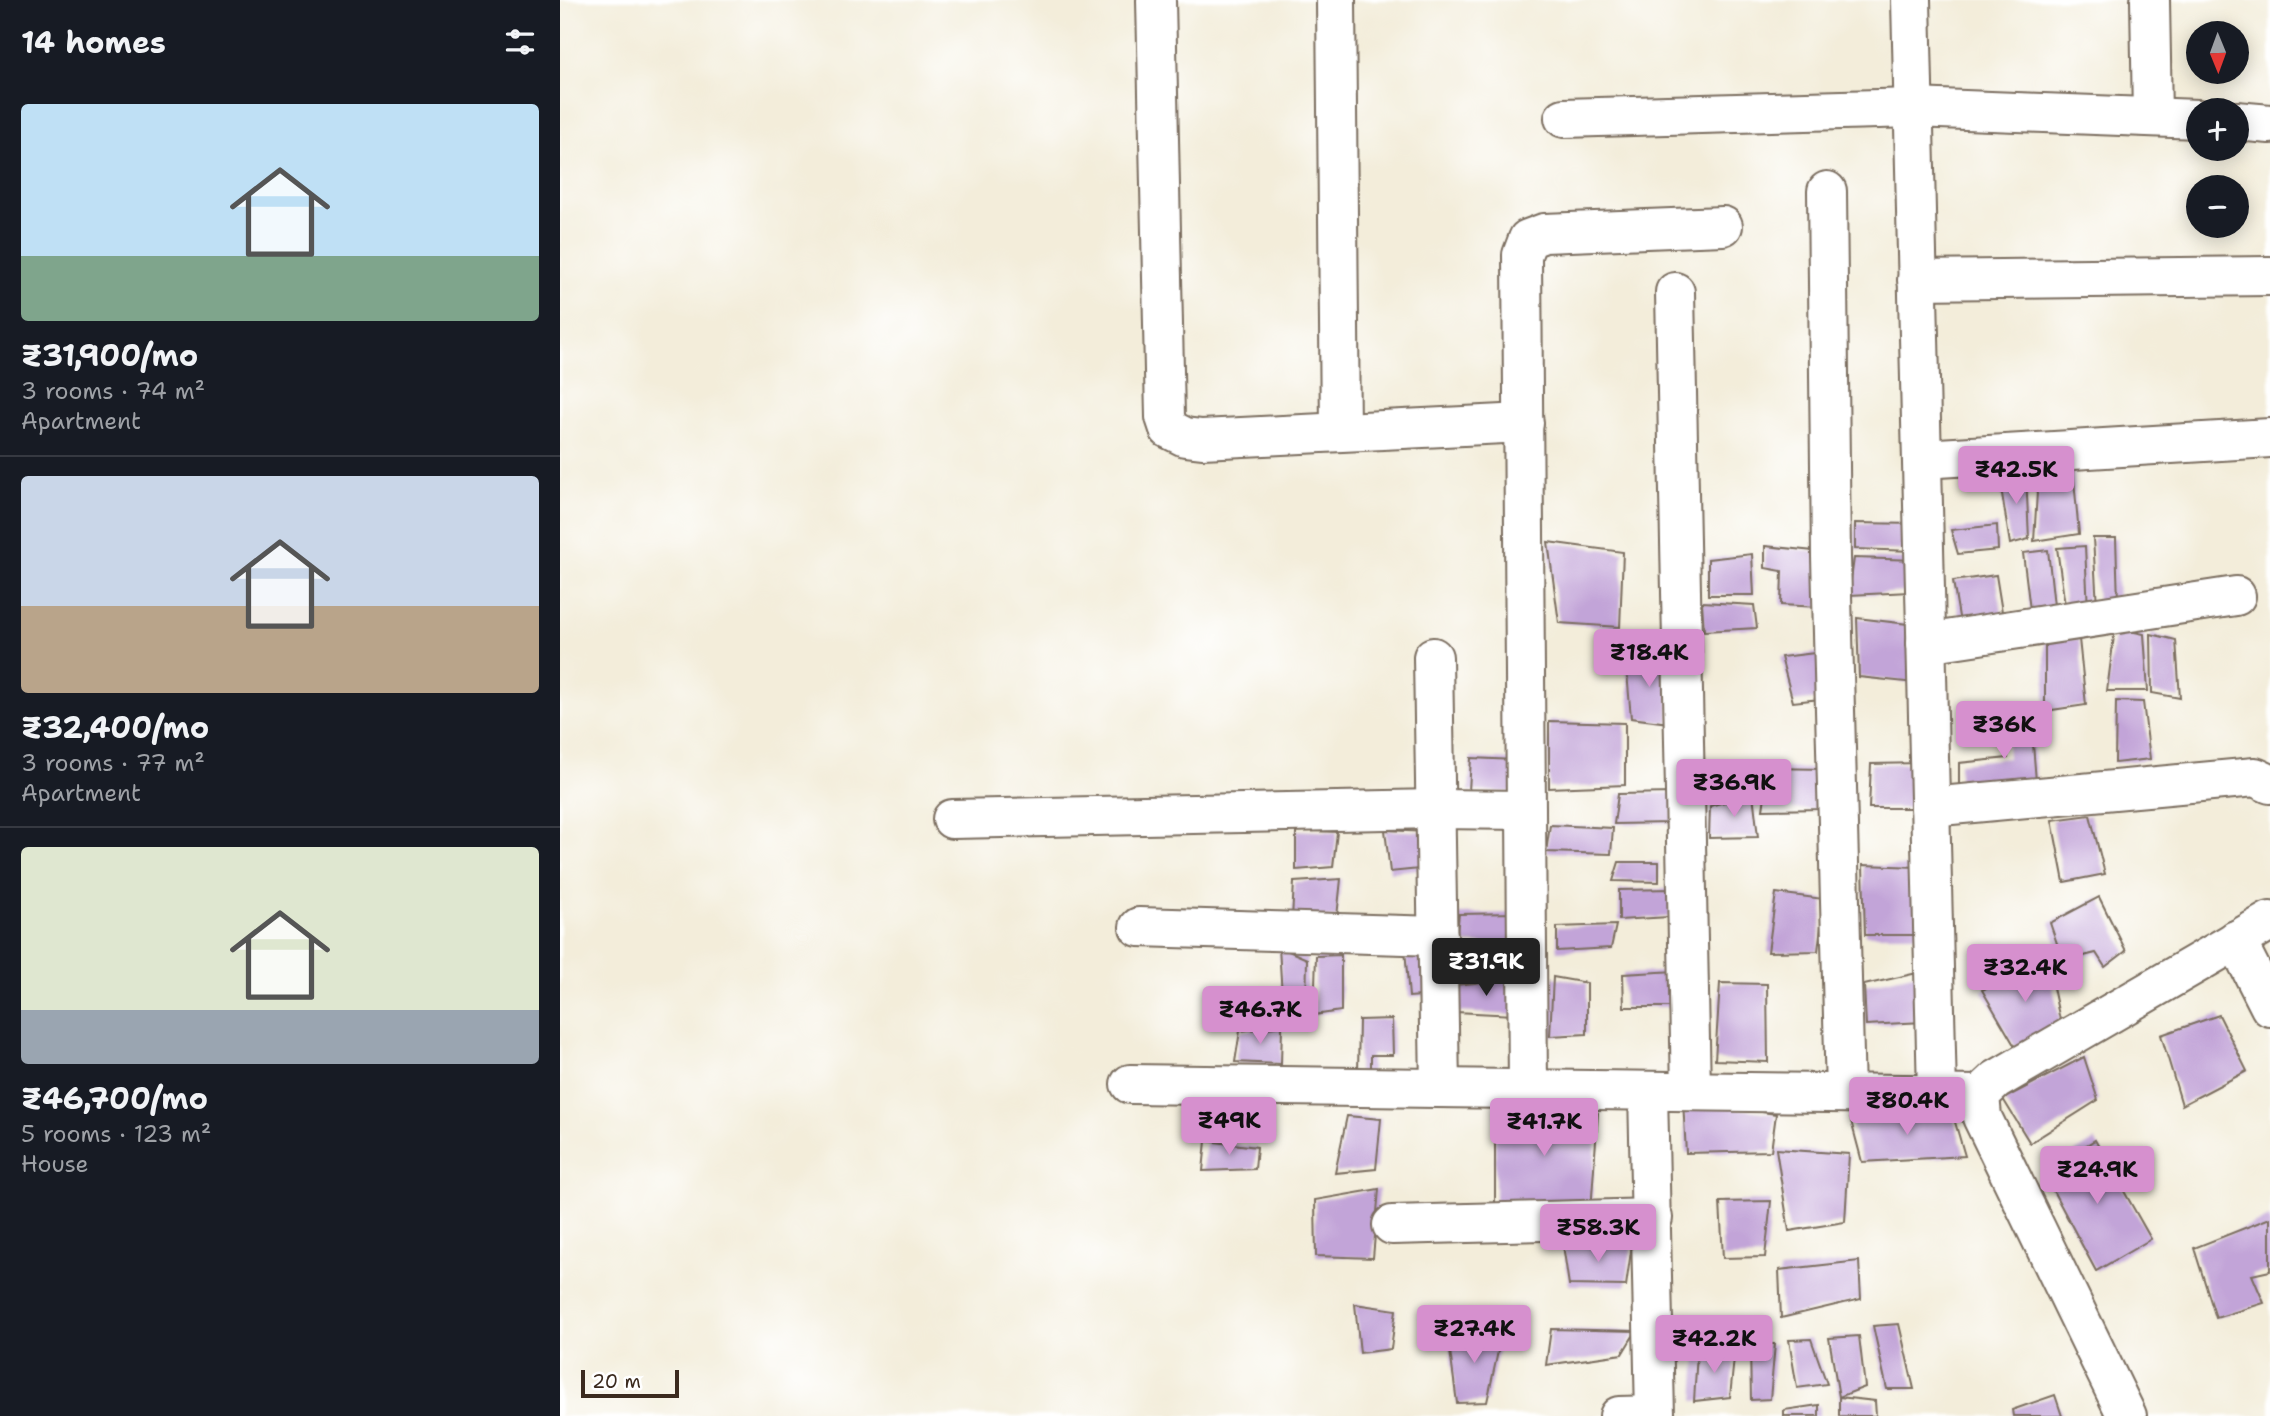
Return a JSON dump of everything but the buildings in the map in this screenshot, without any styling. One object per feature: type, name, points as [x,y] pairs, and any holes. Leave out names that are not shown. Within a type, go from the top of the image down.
[{"type":"street","points":[[1156,0],[1165,417],[1170,429],[1185,437],[1202,439],[1524,423]]},
{"type":"street","points":[[1336,0],[1340,431]]},
{"type":"street","points":[[1911,0],[1937,1094]]},
{"type":"street","points":[[2150,0],[2152,117]]},
{"type":"street","points":[[1564,118],[1913,108],[2186,118]]},
{"type":"street","points":[[2249,122],[2270,124]]},
{"type":"street","points":[[1827,191],[1831,556],[1845,1093]]},
{"type":"street","points":[[1528,1089],[1522,255],[1528,239],[1544,233],[1723,226]]},
{"type":"street","points":[[1917,280],[2270,276]]},
{"type":"street","points":[[1675,292],[1691,1091]]},
{"type":"street","points":[[1922,460],[2270,438]]},
{"type":"street","points":[[1926,643],[2236,596]]},
{"type":"street","points":[[1433,657],[1440,1088]]},
{"type":"street","points":[[1930,807],[2255,777],[2270,784]]},
{"type":"street","points":[[952,819],[1526,810]]},
{"type":"street","points":[[1130,1084],[1980,1095],[1996,1080],[2270,920]]},
{"type":"street","points":[[1139,928],[1438,936]]},
{"type":"street","points":[[2236,940],[2270,1007]]},
{"type":"street","points":[[1619,1416],[1656,1416],[1648,1091]]},
{"type":"street","points":[[1980,1095],[1982,1117],[2127,1416]]},
{"type":"street","points":[[1392,1225],[1653,1219]]}]
